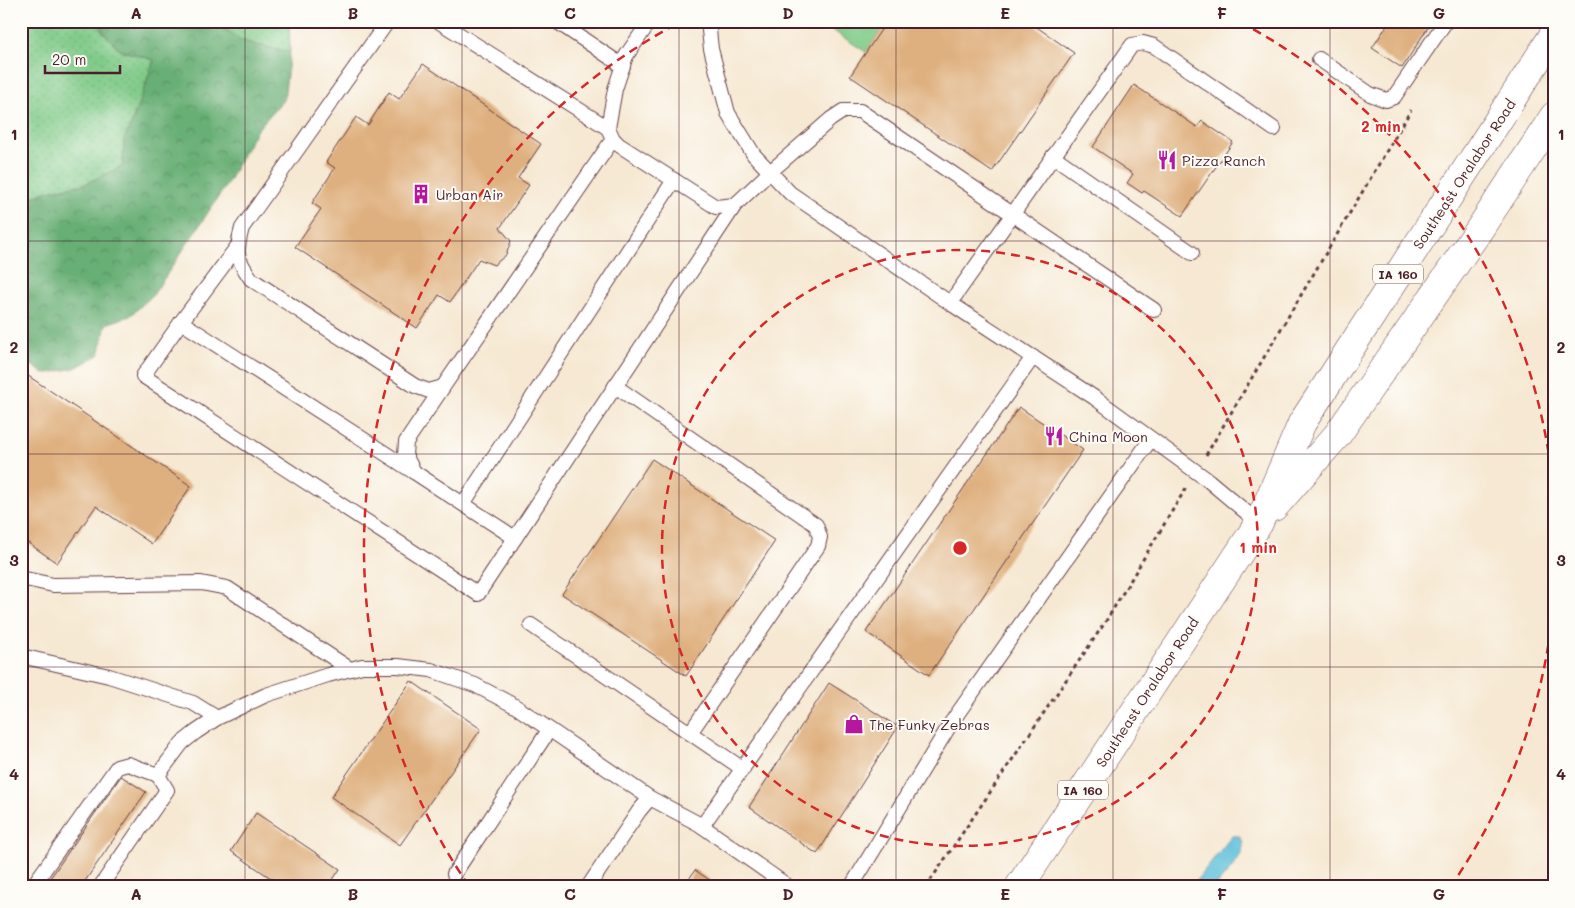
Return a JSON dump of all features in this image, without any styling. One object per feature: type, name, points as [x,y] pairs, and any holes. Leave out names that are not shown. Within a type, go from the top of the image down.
[{"type":"main road","name":"Southeast Oralabor Road","points":[[1019,887],[1258,523],[1302,423],[1554,34]]},
{"type":"main road","name":"Southeast Oralabor Road","points":[[1258,523],[1282,499],[1338,434],[1477,234],[1554,116]]},
{"type":"lane","points":[[388,21],[242,228],[237,247],[143,376],[478,594],[735,205],[770,172],[831,119],[843,111],[860,111],[1154,310]]},
{"type":"lane","points":[[438,21],[610,134],[619,145],[716,207],[735,205]]},
{"type":"lane","points":[[556,21],[622,66]]},
{"type":"lane","points":[[414,472],[405,455],[406,442],[610,134],[615,89],[622,66],[626,56],[650,21]]},
{"type":"lane","points":[[708,21],[711,49],[728,113],[754,155],[790,193],[950,303],[1095,398],[1209,481],[1258,523]]},
{"type":"lane","points":[[1319,59],[1370,94],[1386,100],[1394,97],[1446,21]]},
{"type":"lane","points":[[950,303],[1132,45],[1143,42],[1154,46],[1274,129]]},
{"type":"lane","points":[[1053,156],[1192,253]]},
{"type":"lane","points":[[464,504],[674,180]]},
{"type":"lane","points":[[237,247],[239,262],[251,279],[415,386],[430,391],[443,387]]},
{"type":"lane","points":[[181,322],[515,538]]},
{"type":"lane","points":[[702,826],[1033,357]]},
{"type":"lane","points":[[615,386],[816,525],[820,536],[818,546],[690,733]]},
{"type":"lane","points":[[851,887],[953,720],[1151,438]]},
{"type":"lane","points":[[21,578],[53,585],[201,584],[227,588],[350,669]]},
{"type":"lane","points":[[531,625],[743,769]]},
{"type":"lane","points":[[21,656],[118,679],[193,703],[217,718]]},
{"type":"lane","points":[[158,775],[182,743],[217,718],[266,695],[362,666],[398,666],[431,670],[475,685],[515,706],[650,798],[702,826],[789,887]]},
{"type":"lane","points":[[454,874],[549,730]]},
{"type":"lane","points":[[32,887],[117,767],[128,764],[158,775],[167,790],[100,887]]},
{"type":"lane","points":[[588,887],[638,811],[650,798]]},
{"type":"green space","points":[[21,21],[107,21],[100,28],[120,50],[154,60],[124,140],[123,166],[85,184],[49,191],[21,201]]},
{"type":"green space","points":[[107,21],[219,21],[219,26],[241,40],[290,52],[284,99],[256,131],[227,184],[153,295],[130,316],[106,324],[99,355],[75,368],[44,374],[21,357],[21,201],[49,191],[85,184],[123,166],[124,140],[154,60],[120,50],[100,28]]},
{"type":"green space","points":[[219,21],[289,21],[290,52],[241,40],[219,25]]},
{"type":"green space","points":[[833,21],[887,21],[866,52],[829,28]]},
{"type":"water","points":[[1232,836],[1239,836],[1243,845],[1242,851],[1232,868],[1215,887],[1191,887]]},
{"type":"building","points":[[887,21],[1028,21],[1074,53],[992,172],[850,76]]},
{"type":"building","points":[[1390,21],[1432,21],[1402,68],[1372,48]]},
{"type":"building","name":"Urban Air","points":[[423,64],[541,144],[518,178],[529,185],[500,228],[511,241],[506,255],[494,265],[479,259],[450,302],[439,295],[417,328],[295,247],[321,209],[312,203],[335,168],[326,162],[356,117],[368,125],[389,92],[399,99]]},
{"type":"building","name":"Pizza Ranch","points":[[1134,85],[1197,127],[1202,121],[1233,142],[1182,216],[1144,191],[1142,193],[1127,183],[1133,174],[1093,147]]},
{"type":"building","points":[[21,371],[191,486],[152,544],[96,506],[57,563],[21,538]]},
{"type":"building","points":[[1019,407],[1083,450],[929,675],[866,632]]},
{"type":"building","points":[[652,459],[775,541],[686,676],[562,594]]},
{"type":"building","points":[[411,681],[481,729],[400,845],[331,797]]},
{"type":"building","points":[[829,683],[898,727],[817,854],[749,807]]},
{"type":"building","points":[[121,776],[146,792],[81,887],[44,887]]},
{"type":"building","points":[[256,813],[340,869],[328,887],[284,887],[231,851]]},
{"type":"building","points":[[695,870],[720,887],[684,887]]},
{"type":"place","name":"Pizza Ranch","points":[[1167,160]]},
{"type":"place","name":"Urban Air","points":[[421,194]]},
{"type":"place","name":"China Moon","points":[[1054,436]]},
{"type":"place","name":"The Funky Zebras","points":[[854,724]]}]
